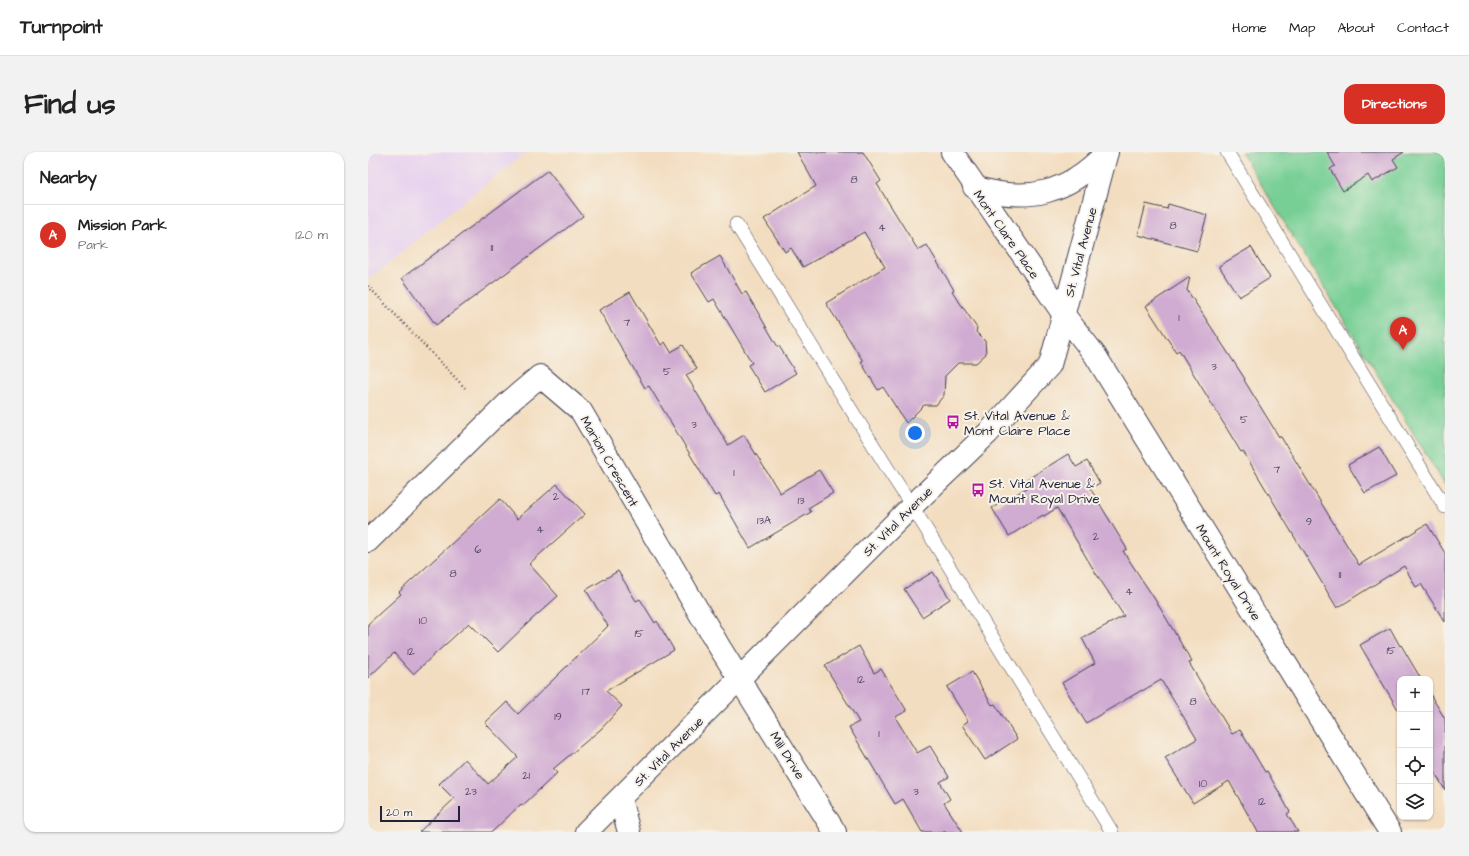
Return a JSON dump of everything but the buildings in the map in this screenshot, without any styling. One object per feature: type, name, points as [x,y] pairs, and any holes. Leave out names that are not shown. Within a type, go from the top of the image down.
[{"type":"street","name":"Mont Clare Place","points":[[952,152],[1064,315]]},
{"type":"street","points":[[974,186],[1002,194],[1017,195],[1038,193],[1058,188],[1076,179],[1093,167],[1107,152]]},
{"type":"street","name":"St. Vital Avenue","points":[[586,832],[912,506],[988,433],[1050,365],[1107,152]]},
{"type":"street","name":"Mount Royal Drive","points":[[1064,315],[1095,355],[1390,832]]},
{"type":"street","name":"Marion Crescent","points":[[368,541],[508,403],[540,376],[581,411],[720,648],[740,678]]},
{"type":"street","name":"Mill Drive","points":[[740,678],[835,832]]},
{"type":"street","points":[[620,799],[628,832]]},
{"type":"lane","points":[[1227,152],[1445,507]]},
{"type":"lane","points":[[736,224],[912,506],[1112,832]]},
{"type":"path","points":[[368,286],[465,388]]},
{"type":"shaded area","points":[[368,152],[527,152],[474,193],[368,280]]},
{"type":"green space","points":[[1241,152],[1445,152],[1445,485]]},
{"type":"place","name":"Mission Park","points":[[1403,350]]},
{"type":"place","name":"St. Vital Avenue & Mont Claire Place","points":[[953,422]]},
{"type":"place","name":"St. Vital Avenue & Mount Royal Drive","points":[[978,490]]}]
